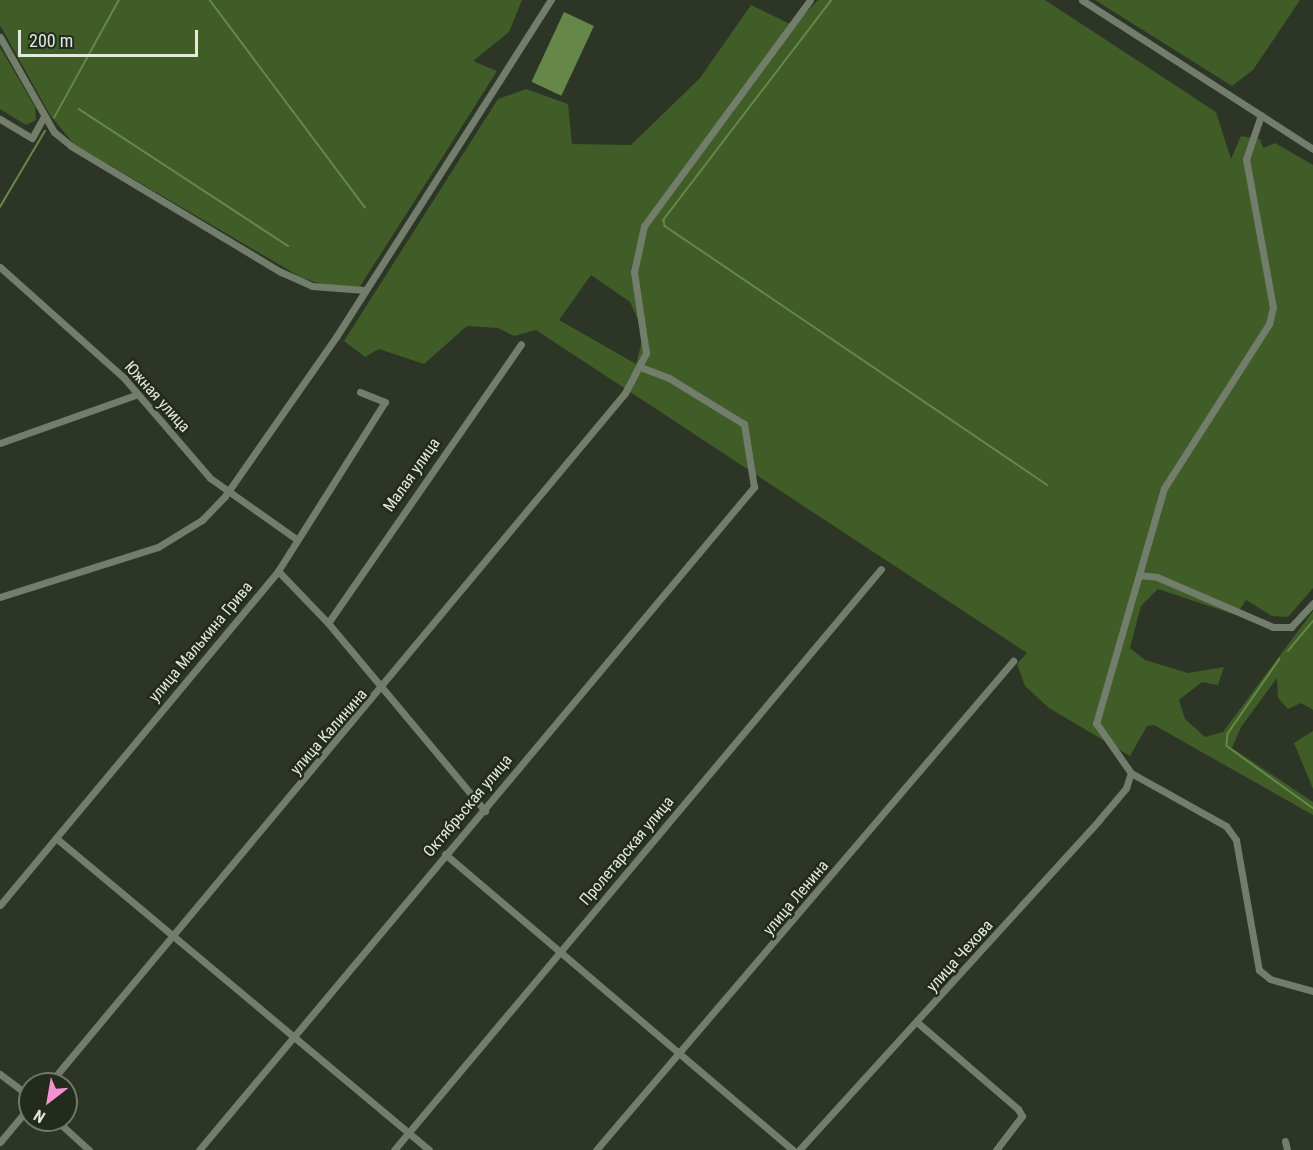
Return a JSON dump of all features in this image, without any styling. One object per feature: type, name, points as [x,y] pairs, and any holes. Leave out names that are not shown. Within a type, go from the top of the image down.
[{"type":"street","points":[[0,597],[158,547],[202,520],[228,492],[365,290],[551,0]]},
{"type":"street","points":[[640,368],[646,335],[634,272],[644,226],[810,0]]},
{"type":"street","points":[[1082,0],[1313,149]]},
{"type":"street","points":[[0,37],[44,116],[71,146],[281,272],[312,286],[365,290]]},
{"type":"street","points":[[1261,115],[1246,159],[1274,307],[1269,324],[1175,465],[1139,575],[1096,723],[1131,773],[1226,826],[1236,840],[1259,970],[1270,979],[1313,991]]},
{"type":"street","points":[[0,118],[32,138],[44,116]]},
{"type":"street","name":"Южная улица","points":[[0,267],[138,394],[228,492],[296,540]]},
{"type":"street","name":"Малая улица","points":[[328,622],[521,344]]},
{"type":"street","name":"улица Калинина","points":[[59,1072],[174,933],[381,692],[625,393],[640,368]]},
{"type":"street","name":"Октябрьская улица","points":[[199,1150],[445,854],[485,810],[739,508],[754,479],[744,424],[669,378],[640,368]]},
{"type":"street","name":"улица Малькина Грива","points":[[0,905],[278,571],[385,402],[360,392]]},
{"type":"street","points":[[0,443],[138,394]]},
{"type":"street","name":"Пролетарская улица","points":[[394,1150],[881,569]]},
{"type":"street","points":[[278,571],[328,622],[381,692],[485,810]]},
{"type":"street","points":[[1139,575],[1158,577],[1282,629],[1296,623],[1313,603]]},
{"type":"street","name":"улица Ленина","points":[[596,1150],[681,1055],[1013,661]]},
{"type":"street","name":"улица Чехова","points":[[799,1150],[918,1023],[1099,820],[1126,788],[1131,773]]},
{"type":"street","points":[[56,838],[174,933],[429,1150]]},
{"type":"street","points":[[445,854],[793,1150]]},
{"type":"street","points":[[918,1023],[1018,1109],[1022,1116],[996,1150]]},
{"type":"street","points":[[0,1074],[18,1088]]},
{"type":"street","points":[[0,1143],[18,1121]]},
{"type":"street","points":[[69,1132],[89,1150]]},
{"type":"street","points":[[1285,1141],[1287,1150]]},
{"type":"shaded area","points":[[0,0],[522,0],[509,32],[473,61],[497,71],[428,180],[359,288],[338,289],[302,278],[74,144],[50,115],[0,25]]},
{"type":"shaded area","points":[[818,0],[1045,0],[1216,112],[1231,159],[1241,136],[1260,139],[1263,148],[1275,143],[1313,165],[1313,588],[1288,617],[1272,616],[1246,600],[1236,615],[1158,589],[1141,606],[1130,648],[1145,660],[1188,673],[1224,667],[1218,685],[1202,682],[1179,700],[1185,719],[1205,737],[1223,732],[1313,611],[1313,710],[1301,703],[1288,709],[1278,698],[1277,678],[1241,727],[1232,748],[1313,802],[1313,815],[1154,725],[1147,726],[1130,756],[1049,708],[1025,686],[1017,664],[1027,653],[536,330],[514,336],[498,328],[467,326],[424,364],[379,349],[365,357],[344,341],[498,99],[526,89],[568,104],[572,144],[631,145],[700,78],[751,5],[794,26]],"holes":[[[591,275],[630,302],[644,333],[636,364],[559,320]]]},
{"type":"shaded area","points":[[1095,0],[1300,0],[1253,70],[1232,86]]},
{"type":"shaded area","points":[[564,12],[594,26],[561,96],[531,82]]},
{"type":"shaded area","points":[[0,47],[35,107],[36,120],[26,125],[0,109]]},
{"type":"shaded area","points":[[1313,731],[1313,789],[1294,743]]},
{"type":"waterway","points":[[54,118],[119,0]]},
{"type":"waterway","points":[[210,0],[365,207]]},
{"type":"waterway","points":[[832,0],[664,220],[665,226],[1047,485]]},
{"type":"waterway","points":[[79,109],[288,246]]},
{"type":"waterway","points":[[0,207],[45,131]]},
{"type":"waterway","points":[[1288,651],[1313,621]]},
{"type":"waterway","points":[[1280,659],[1228,734],[1227,746],[1313,808]]}]
